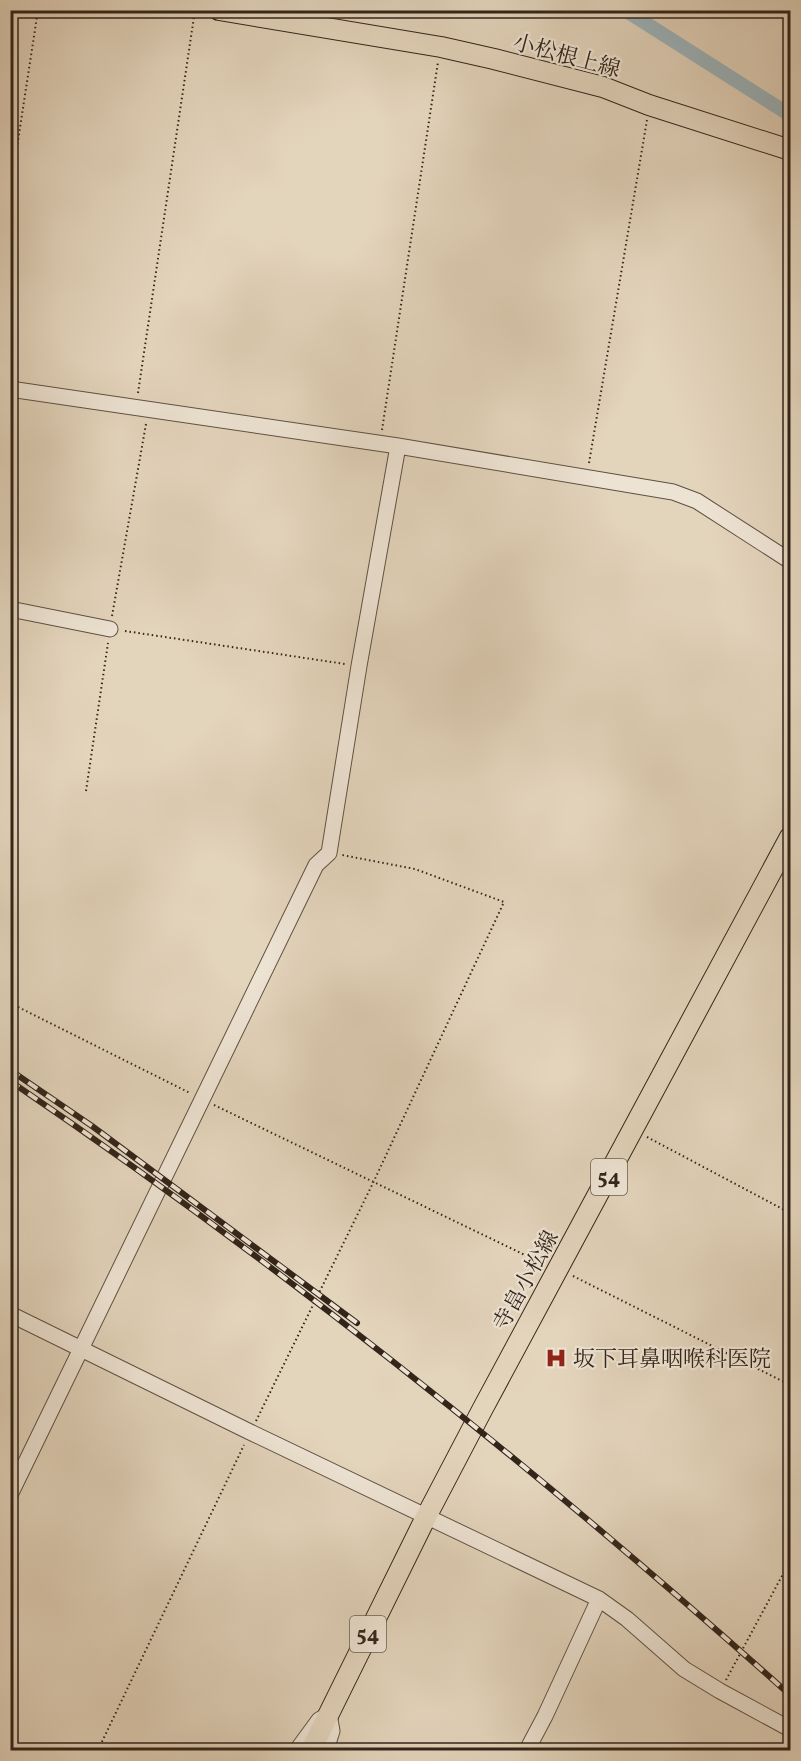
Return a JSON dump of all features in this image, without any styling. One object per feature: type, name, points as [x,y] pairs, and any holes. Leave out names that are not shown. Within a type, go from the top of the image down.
[{"type":"main road","name":"小松根上線","points":[[219,10],[441,47],[603,87],[649,105],[785,148]]},
{"type":"main road","name":"寺畠小松線","points":[[311,1750],[426,1517],[790,837]]},
{"type":"street","points":[[10,389],[398,446],[673,492],[697,501],[790,561]]},
{"type":"street","points":[[10,1495],[316,865],[329,853],[398,446]]},
{"type":"street","points":[[10,609],[110,628]]},
{"type":"street","points":[[10,1314],[599,1599],[627,1619],[684,1669],[790,1728]]},
{"type":"street","points":[[527,1750],[599,1599]]},
{"type":"street","points":[[297,1750],[319,1720],[329,1714],[332,1731],[326,1750]]},
{"type":"path","points":[[10,193],[38,10]]},
{"type":"path","points":[[86,792],[142,408],[195,10]]},
{"type":"path","points":[[380,444],[441,47]]},
{"type":"path","points":[[586,478],[649,105]]},
{"type":"path","points":[[110,628],[359,666]]},
{"type":"path","points":[[98,1750],[250,1432],[374,1181],[504,902],[415,869],[329,853]]},
{"type":"path","points":[[10,1003],[201,1099],[527,1256]]},
{"type":"path","points":[[634,1130],[790,1213]]},
{"type":"path","points":[[559,1269],[790,1385]]},
{"type":"path","points":[[720,1691],[790,1561]]},
{"type":"waterway","points":[[625,10],[790,115]]},
{"type":"railway","points":[[10,1070],[92,1126],[357,1323]]},
{"type":"railway","points":[[10,1081],[213,1224],[410,1375],[603,1532],[790,1695]]},
{"type":"place","name":"坂下耳鼻咽喉科医院","points":[[556,1358]]}]
